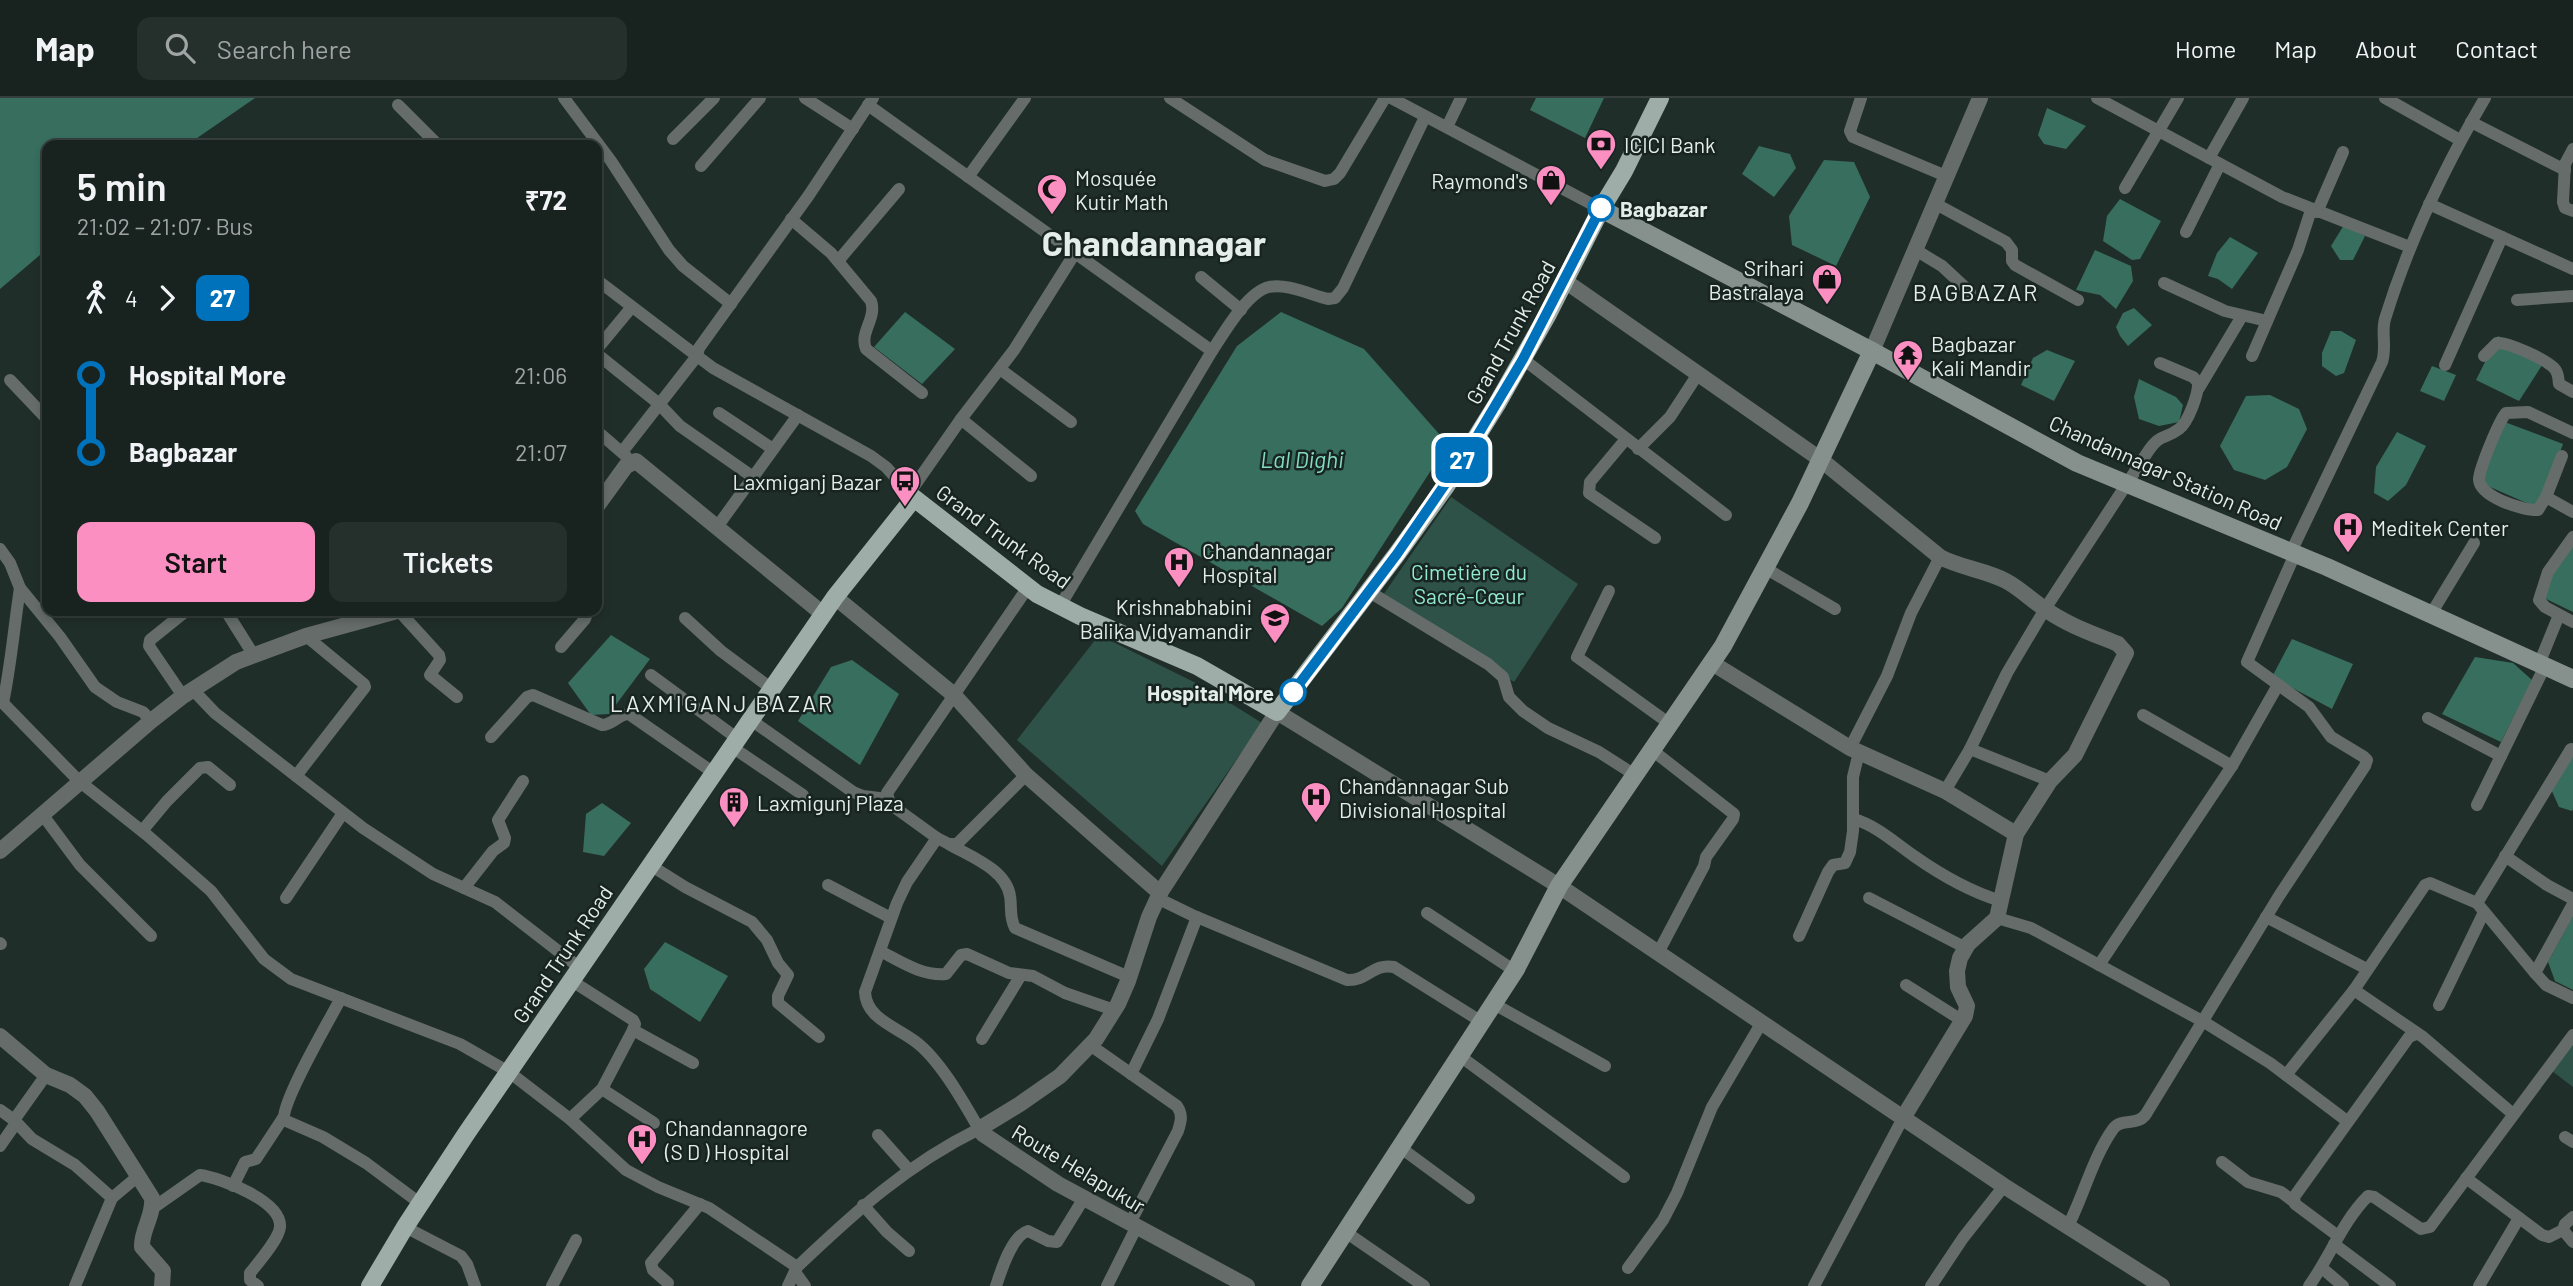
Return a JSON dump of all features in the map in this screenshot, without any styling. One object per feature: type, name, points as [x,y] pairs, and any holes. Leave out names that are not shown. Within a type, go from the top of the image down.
[{"type":"main road","name":"Grand Trunk Road","points":[[370,1286],[405,1227],[650,865],[835,597],[912,495],[1028,587],[1060,606],[1174,655],[1277,712],[1446,486],[1523,359],[1660,98]]},
{"type":"main road","name":"Chandannagar Station Road","points":[[1601,208],[2077,463],[2293,553],[2573,679]]},
{"type":"main road","points":[[1310,1286],[1515,971],[1559,886],[1712,663],[1800,503],[1872,351]]},
{"type":"street","points":[[564,98],[593,140]]},
{"type":"street","points":[[673,139],[714,98]]},
{"type":"street","points":[[701,166],[760,98]]},
{"type":"street","points":[[806,98],[853,128]]},
{"type":"street","points":[[968,177],[1025,98]]},
{"type":"street","points":[[1170,98],[1265,160],[1325,181],[1334,179],[1340,173],[1385,98]]},
{"type":"street","points":[[1391,98],[1601,208]]},
{"type":"street","points":[[1447,127],[1461,98]]},
{"type":"street","points":[[1861,98],[1850,131],[1853,137],[1946,176]]},
{"type":"street","points":[[1872,351],[1980,98]]},
{"type":"street","points":[[2098,98],[2282,197],[2410,247]]},
{"type":"street","points":[[2125,188],[2178,98]]},
{"type":"street","points":[[2186,232],[2243,98]]},
{"type":"street","points":[[2385,98],[2460,140]]},
{"type":"street","points":[[2068,1226],[2082,1198],[2093,1166],[2114,1127],[2121,1122],[2138,1122],[2143,1119],[2266,918],[2363,771],[2367,760],[2331,737],[2309,707],[2247,662],[2293,553],[2382,362],[2385,345],[2384,324],[2410,247],[2460,140],[2485,98]]},
{"type":"street","points":[[602,498],[658,403],[697,356],[699,348],[871,102],[968,177],[1212,351]]},
{"type":"street","points":[[398,105],[433,140]]},
{"type":"street","points":[[1060,606],[1212,351],[1241,310],[1258,293],[1269,287],[1282,287],[1328,299],[1335,298],[1343,288],[1425,117]]},
{"type":"street","points":[[2471,122],[2565,170]]},
{"type":"street","points":[[2573,149],[2565,170],[2563,205],[2573,211]]},
{"type":"street","points":[[602,152],[683,267],[731,304]]},
{"type":"street","points":[[2252,356],[2314,211],[2343,152]]},
{"type":"street","points":[[838,261],[899,189]]},
{"type":"street","points":[[1934,203],[2006,242],[2012,250],[2012,261],[2015,265],[2078,300]]},
{"type":"street","points":[[2429,204],[2573,270]]},
{"type":"street","points":[[791,219],[838,261],[871,301],[872,318],[864,336],[866,349],[922,393]]},
{"type":"street","points":[[2445,365],[2502,237]]},
{"type":"street","points":[[1914,249],[1942,266],[1970,292]]},
{"type":"street","points":[[602,284],[713,368],[871,456],[886,467],[912,495],[961,419],[1038,315],[1075,253]]},
{"type":"street","points":[[1201,277],[1241,310]]},
{"type":"street","points":[[1565,281],[1820,459],[1940,557],[1959,567],[2004,580],[2025,592],[2045,609],[2118,644],[2126,653],[2075,755],[2050,781],[2016,834],[1997,918],[1966,948],[1960,958],[1958,987],[1966,1006],[1963,1021],[1903,1118],[1814,1286]]},
{"type":"street","points":[[2164,283],[2210,306],[2267,321]]},
{"type":"street","points":[[2517,300],[2573,296]]},
{"type":"street","points":[[602,343],[631,307]]},
{"type":"street","points":[[1945,791],[1970,749],[2007,673],[2045,609],[2156,440],[2183,426],[2199,388],[2242,316]]},
{"type":"street","points":[[2484,356],[2497,343],[2505,343],[2551,366],[2558,374],[2559,384],[2573,392]]},
{"type":"street","points":[[602,359],[658,403],[680,426],[753,477]]},
{"type":"street","points":[[1523,359],[1726,515]]},
{"type":"street","points":[[2160,363],[2193,377],[2199,388]]},
{"type":"street","points":[[1000,369],[1071,422]]},
{"type":"street","points":[[1638,449],[1670,417],[1698,374]]},
{"type":"street","points":[[10,380],[42,414]]},
{"type":"street","points":[[2562,456],[2538,510],[2529,510],[2501,500],[2481,486],[2479,479],[2497,427],[2506,413],[2528,412],[2573,433]]},
{"type":"street","points":[[719,413],[773,449]]},
{"type":"street","points":[[717,527],[798,415]]},
{"type":"street","points":[[961,419],[1031,475]]},
{"type":"street","points":[[602,435],[823,614]]},
{"type":"street","points":[[1626,439],[1590,482],[1589,493],[1655,538]]},
{"type":"street","points":[[2546,497],[2573,512]]},
{"type":"street","points":[[2573,537],[2548,572],[2539,600],[2573,622]]},
{"type":"street","points":[[2431,614],[2474,543]]},
{"type":"street","points":[[0,549],[10,563],[20,588],[42,615]]},
{"type":"street","points":[[1799,936],[1828,872],[1833,865],[1848,860],[1854,818],[1854,750],[1911,613],[1940,557]]},
{"type":"street","points":[[1765,568],[1835,608]]},
{"type":"street","points":[[887,799],[887,793],[1028,587]]},
{"type":"street","points":[[20,588],[12,637],[11,663],[1,702],[79,781],[211,891],[264,959],[291,979],[460,1044],[509,1072],[570,1119],[626,1170],[700,1205],[796,1269],[805,1286]]},
{"type":"street","points":[[1368,591],[1488,664],[1503,677],[1509,697],[1523,711],[1548,728],[1600,752],[1635,775]]},
{"type":"street","points":[[1609,591],[1577,657],[1670,724]]},
{"type":"street","points":[[835,597],[954,695],[1026,775],[1159,895],[1197,917],[1347,980],[1362,979],[1378,966],[1394,967],[1482,1022]]},
{"type":"street","points":[[2477,805],[2542,665],[2559,615]]},
{"type":"street","points":[[43,616],[95,687],[117,702],[143,712],[151,722]]},
{"type":"street","points":[[180,616],[150,640],[149,646],[188,693],[343,813],[433,874],[495,902],[576,975],[633,1020],[633,1030],[602,1089],[570,1119]]},
{"type":"street","points":[[229,616],[253,654]]},
{"type":"street","points":[[0,851],[151,722],[188,693],[236,662],[306,636],[380,616]]},
{"type":"street","points":[[403,616],[439,655],[431,677],[457,697]]},
{"type":"street","points":[[561,647],[586,616]]},
{"type":"street","points":[[685,618],[721,651],[772,689]]},
{"type":"street","points":[[296,776],[365,687],[306,636]]},
{"type":"street","points":[[1712,663],[1854,750],[1945,791],[2016,834]]},
{"type":"street","points":[[651,675],[803,795]]},
{"type":"street","points":[[2099,965],[2232,766],[2278,685]]},
{"type":"street","points":[[491,737],[527,697],[533,695],[602,725],[629,714],[714,773]]},
{"type":"street","points":[[1277,712],[1559,886],[2004,1186],[2156,1284]]},
{"type":"street","name":"Route Helapukur","points":[[1247,1286],[1084,1198],[1019,1159],[979,1129],[1060,1076],[1090,1045],[1114,1010],[1159,895],[1277,712]]},
{"type":"street","points":[[2143,715],[2232,766]]},
{"type":"street","points":[[2428,718],[2501,756]]},
{"type":"street","points":[[751,720],[853,792],[887,799],[943,841],[988,867],[1006,883],[1010,894],[1011,920],[1020,932],[1129,977]]},
{"type":"street","points":[[1970,749],[2050,781]]},
{"type":"street","points":[[2439,1005],[2480,907],[2505,856],[2571,749]]},
{"type":"street","points":[[1652,750],[1734,814],[1706,857],[1704,866],[1658,953]]},
{"type":"street","points":[[142,831],[200,768],[208,767],[230,785]]},
{"type":"street","points":[[943,841],[957,844],[1026,775]]},
{"type":"street","points":[[464,888],[493,852],[504,843],[505,838],[498,820],[523,781]]},
{"type":"street","points":[[286,898],[343,813]]},
{"type":"street","points":[[42,814],[80,865],[151,936]]},
{"type":"street","points":[[1854,818],[1870,823],[1924,863],[1962,886],[2001,901]]},
{"type":"street","points":[[788,1286],[796,1269],[863,1205],[909,1170],[979,1129],[960,1097],[919,1044],[871,1012],[865,1004],[865,992],[891,918],[907,882],[943,841]]},
{"type":"street","points":[[2505,856],[2573,899]]},
{"type":"street","points":[[650,865],[685,887],[752,922],[787,971],[788,978],[778,996],[780,1006],[819,1037]]},
{"type":"street","points":[[2286,1075],[2354,989],[2425,885],[2430,883],[2480,907],[2546,985],[2573,998]]},
{"type":"street","points":[[828,886],[891,918]]},
{"type":"street","points":[[1869,898],[1966,948]]},
{"type":"street","points":[[2535,973],[2573,904]]},
{"type":"street","points":[[1427,914],[1515,971]]},
{"type":"street","points":[[1131,1074],[1158,1019],[1197,917]]},
{"type":"street","points":[[1997,918],[2031,928],[2204,1022],[2286,1075],[2347,1121]]},
{"type":"street","points":[[2266,918],[2367,969]]},
{"type":"street","points":[[880,951],[918,971],[930,974],[946,974],[961,955],[967,954],[994,967],[1033,976],[1065,993],[1114,1010]]},
{"type":"street","points":[[982,1039],[1021,975]]},
{"type":"street","points":[[1906,985],[1963,1021]]},
{"type":"street","points":[[2354,989],[2423,1037],[2513,1114]]},
{"type":"street","points":[[233,1186],[246,1162],[256,1160],[283,1118],[294,1088],[341,998]]},
{"type":"street","points":[[1494,1004],[1605,1066]]},
{"type":"street","points":[[1628,1268],[1668,1211],[1712,1107],[1762,1022]]},
{"type":"street","points":[[633,1030],[693,1063]]},
{"type":"street","points":[[2293,1201],[2347,1121],[2409,1037],[2416,1034]]},
{"type":"street","points":[[2309,1286],[2336,1240],[2364,1200],[2371,1196],[2421,1229],[2430,1227],[2573,1035]]},
{"type":"street","points":[[0,1036],[46,1074],[70,1084],[85,1096],[97,1111],[152,1198],[153,1208],[142,1237],[142,1247],[163,1271],[162,1286]]},
{"type":"street","points":[[1090,1045],[1177,1105],[1182,1118],[1107,1286]]},
{"type":"street","points":[[1460,1056],[1625,1177]]},
{"type":"street","points":[[0,1146],[46,1074]]},
{"type":"street","points":[[602,1089],[654,1123]]},
{"type":"street","points":[[0,1110],[32,1139],[75,1166],[112,1198]]},
{"type":"street","points":[[283,1118],[366,1163],[421,1204]]},
{"type":"street","points":[[878,1135],[909,1170]]},
{"type":"street","points":[[1401,1148],[1469,1198]]},
{"type":"street","points":[[2222,1162],[2248,1182],[2281,1192],[2390,1286]]},
{"type":"street","points":[[153,1208],[200,1175],[260,1199],[278,1217],[280,1224],[278,1234],[250,1273],[250,1280],[258,1286]]},
{"type":"street","points":[[75,1286],[112,1198],[137,1177]]},
{"type":"street","points":[[2466,1178],[2545,1237],[2563,1230]]},
{"type":"street","points":[[1931,1286],[1963,1238],[2004,1186]]},
{"type":"street","points":[[996,1286],[1003,1265],[1019,1236],[1028,1231],[1048,1241],[1057,1242],[1084,1198]]},
{"type":"street","points":[[668,1283],[653,1270],[651,1263],[700,1205]]},
{"type":"street","points":[[863,1205],[887,1232],[909,1251]]},
{"type":"street","points":[[2563,1230],[2573,1217]]},
{"type":"street","points":[[2479,1286],[2519,1218]]},
{"type":"street","points":[[405,1227],[461,1256],[475,1286]]},
{"type":"street","points":[[2563,1230],[2573,1242]]},
{"type":"street","points":[[1346,1233],[1423,1286]]},
{"type":"street","points":[[552,1286],[576,1240]]},
{"type":"street","points":[[2322,1268],[2343,1286]]},
{"type":"green space","name":"Cimetière du Sacré-Cœur","points":[[1451,497],[1578,584],[1514,682],[1381,598]]},
{"type":"green space","points":[[1099,635],[1206,688],[1262,723],[1162,866],[1017,740]]},
{"type":"green space","points":[[2573,1042],[2573,1087],[2552,1071]]},
{"type":"water","points":[[0,98],[255,98],[194,140],[42,140],[42,253],[0,289]]},
{"type":"water","points":[[1536,98],[1604,98],[1585,138],[1530,110]]},
{"type":"water","points":[[2047,108],[2086,126],[2066,149],[2044,144],[2038,135]]},
{"type":"water","points":[[1759,146],[1790,154],[1796,168],[1774,197],[1742,174]]},
{"type":"water","points":[[1824,160],[1854,162],[1870,197],[1836,266],[1792,245],[1789,216]]},
{"type":"water","points":[[2120,199],[2161,221],[2140,259],[2132,260],[2103,241],[2107,216]]},
{"type":"water","points":[[2344,225],[2365,236],[2353,260],[2340,260],[2331,246]]},
{"type":"water","points":[[2230,237],[2258,253],[2232,289],[2218,279],[2208,276],[2217,253]]},
{"type":"water","points":[[2095,250],[2131,266],[2133,281],[2116,309],[2100,295],[2076,290]]},
{"type":"water","points":[[2134,308],[2152,325],[2128,346],[2116,327],[2123,313]]},
{"type":"water","points":[[905,312],[955,349],[922,384],[874,347]]},
{"type":"water","name":"Lal Dighi","points":[[1281,312],[1364,349],[1448,444],[1342,608],[1322,626],[1143,524],[1135,511],[1237,346]]},
{"type":"water","points":[[2331,331],[2341,331],[2356,340],[2344,373],[2336,376],[2322,366],[2322,353]]},
{"type":"water","points":[[2498,336],[2546,359],[2519,401],[2476,380]]},
{"type":"water","points":[[2047,350],[2075,361],[2054,401],[2021,385],[2033,358]]},
{"type":"water","points":[[2432,366],[2456,375],[2444,401],[2420,391]]},
{"type":"water","points":[[2139,379],[2176,397],[2183,405],[2179,422],[2159,426],[2139,419],[2134,397]]},
{"type":"water","points":[[2270,395],[2299,409],[2307,429],[2287,467],[2265,480],[2234,470],[2220,446],[2246,396]]},
{"type":"water","points":[[2502,421],[2563,444],[2538,508],[2481,483]]},
{"type":"water","points":[[2397,432],[2426,446],[2406,485],[2388,501],[2374,493],[2376,467]]},
{"type":"water","points":[[2573,540],[2573,612],[2538,595]]},
{"type":"water","points":[[611,635],[650,659],[609,714],[591,715],[568,683]]},
{"type":"water","points":[[2292,639],[2353,664],[2332,709],[2272,677]]},
{"type":"water","points":[[2475,657],[2513,663],[2532,680],[2501,742],[2442,714]]},
{"type":"water","points":[[852,660],[899,694],[860,765],[798,721],[831,667]]},
{"type":"water","points":[[2573,753],[2572,811],[2559,807],[2551,789]]},
{"type":"water","points":[[602,803],[631,823],[604,856],[583,852],[586,814]]},
{"type":"water","points":[[2573,916],[2573,990],[2555,981],[2548,962]]},
{"type":"water","points":[[665,942],[728,976],[700,1022],[650,989],[644,969]]},
{"type":"bus line","name":"27","points":[[1293,692],[1446,486],[1523,359],[1601,208]]},
{"type":"place","name":"ICICI Bank","points":[[1601,171]]},
{"type":"place","name":"Raymond's","points":[[1551,207]]},
{"type":"place","name":"Bagbazar","points":[[1601,208]]},
{"type":"place","name":"Mosquée Kutir Math","points":[[1052,216]]},
{"type":"place","name":"Srihari Bastralaya","points":[[1827,306]]},
{"type":"place","name":"Bagbazar Kali Mandir","points":[[1908,382]]},
{"type":"place","name":"Laxmiganj Bazar","points":[[905,508]]},
{"type":"place","name":"Meditek Center","points":[[2348,554]]},
{"type":"place","name":"Chandannagar Hospital","points":[[1179,589]]},
{"type":"place","name":"Krishnabhabini Balika Vidyamandir","points":[[1275,645]]},
{"type":"place","name":"Hospital More","points":[[1293,692]]},
{"type":"place","name":"Chandannagar Sub Divisional Hospital","points":[[1316,824]]},
{"type":"place","name":"Laxmigunj Plaza","points":[[734,829]]},
{"type":"place","name":"Chandannagore (S D ) Hospital","points":[[642,1166]]},
{"type":"district","name":"Chandannagar","points":[[1154,242]]},
{"type":"district","name":"BAGBAZAR","points":[[1976,292]]},
{"type":"district","name":"LAXMIGANJ BAZAR","points":[[722,703]]}]
